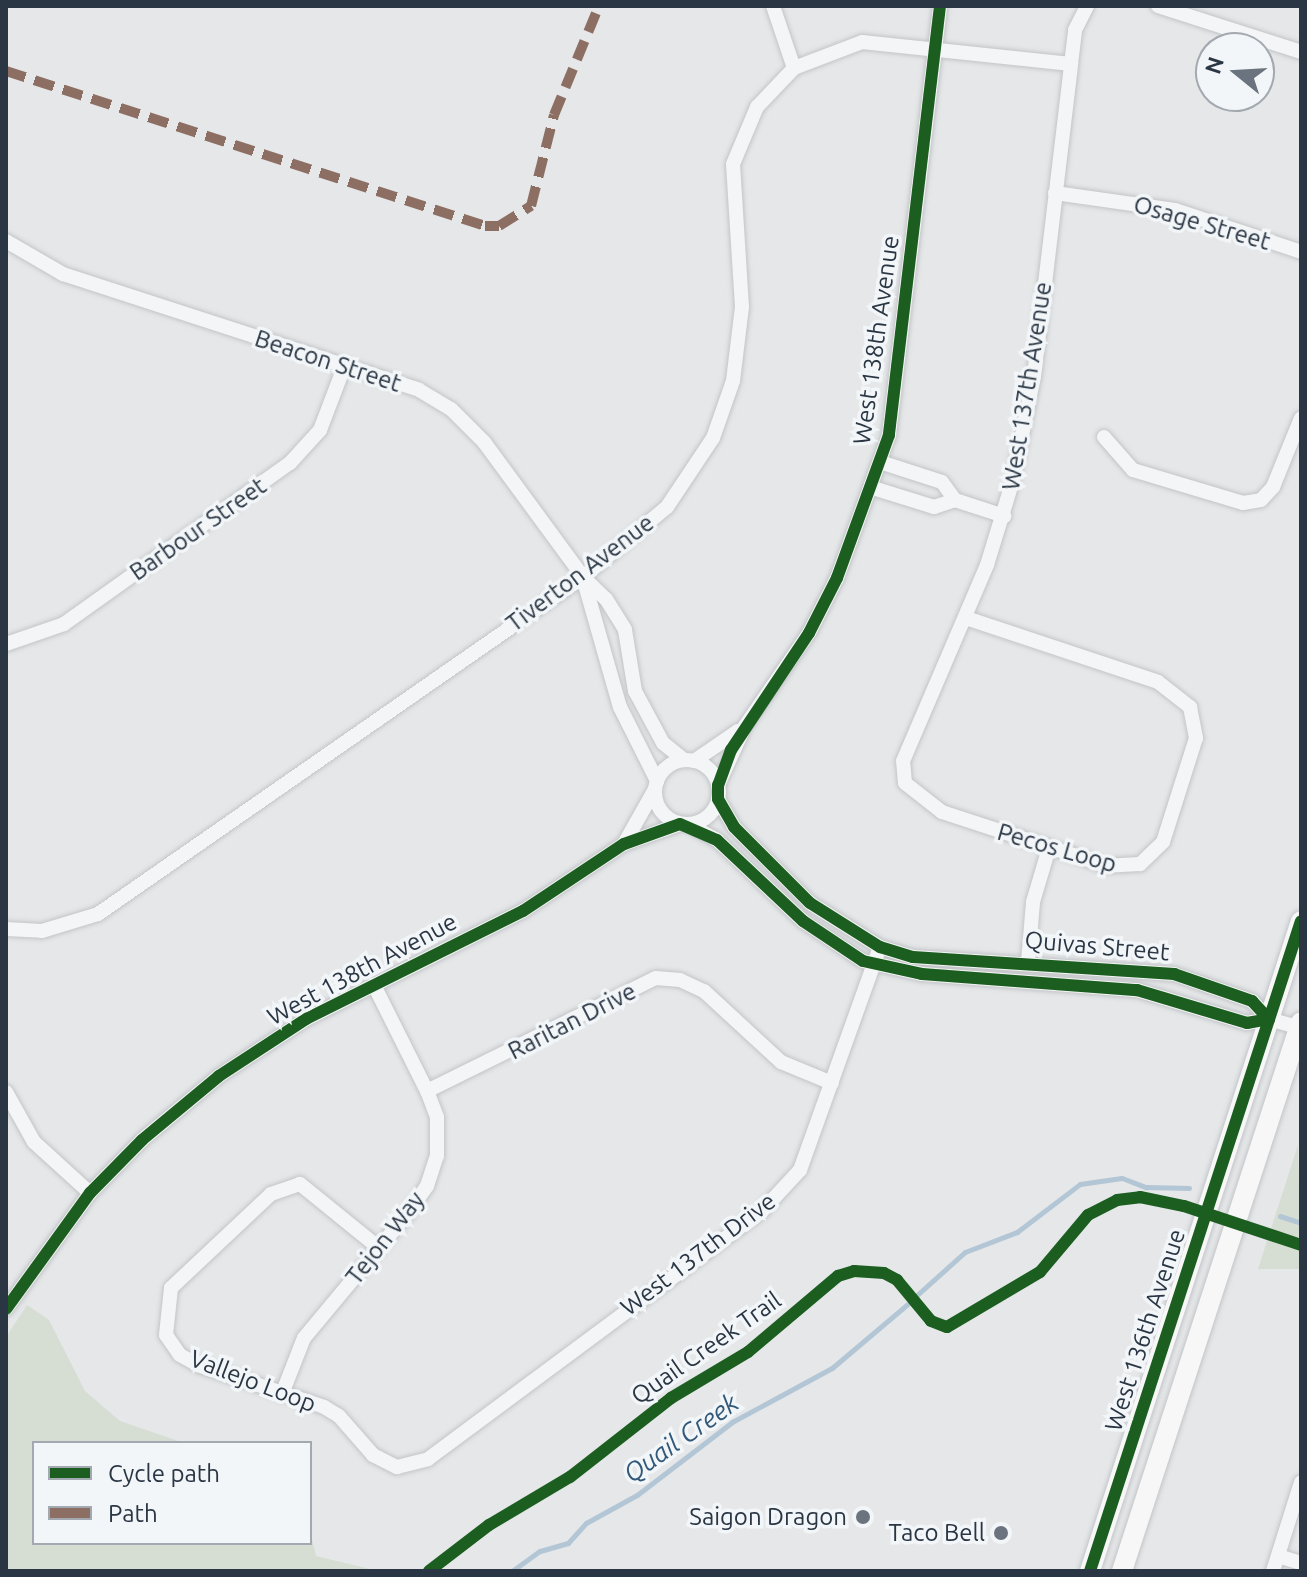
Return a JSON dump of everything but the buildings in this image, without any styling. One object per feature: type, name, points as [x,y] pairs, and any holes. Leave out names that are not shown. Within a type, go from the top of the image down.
[{"type":"main road","name":"West 136th Avenue","points":[[1090,1571],[1301,921]]},
{"type":"main road","points":[[1122,1571],[1300,1026]]},
{"type":"street","points":[[773,6],[794,68]]},
{"type":"street","name":"West 138th Avenue","points":[[718,792],[745,726],[809,633],[873,488],[897,383],[940,6]]},
{"type":"street","name":"West 137th Avenue","points":[[905,783],[908,740],[966,618],[1004,516],[1034,376],[1075,30],[1087,6]]},
{"type":"street","points":[[1158,6],[1301,52]]},
{"type":"street","name":"Tiverton Avenue","points":[[6,929],[42,931],[98,914],[583,577],[667,507],[713,438],[733,381],[742,307],[733,164],[757,107],[794,68],[862,42],[1071,64]]},
{"type":"street","name":"Osage Street","points":[[1055,193],[1175,210],[1301,252]]},
{"type":"street","name":"Beacon Street","points":[[6,241],[63,274],[419,390],[451,409],[484,442],[583,577],[606,599],[625,630],[635,691],[663,743],[689,761]]},
{"type":"street","name":"Barbour Street","points":[[6,644],[64,624],[290,463],[320,430],[344,367]]},
{"type":"street","points":[[1104,437],[1133,470],[1224,499],[1261,500],[1284,471],[1301,418]]},
{"type":"street","points":[[880,462],[942,482],[955,500],[1004,516]]},
{"type":"street","points":[[873,488],[934,507],[955,500]]},
{"type":"street","name":"Beacon Street","points":[[583,577],[608,650],[620,707],[656,785]]},
{"type":"street","name":"Pecos Loop","points":[[905,783],[942,812],[1049,848],[1124,868],[1152,855],[1163,842],[1196,738],[1190,707],[1158,682],[966,618]]},
{"type":"street","name":"West 138th Avenue","points":[[689,761],[745,726]]},
{"type":"street","points":[[689,761],[709,769],[718,792],[708,817],[685,824],[658,807],[656,785],[667,767],[689,761]]},
{"type":"street","name":"West 138th Avenue","points":[[624,844],[656,785]]},
{"type":"street","name":"Quivas Street","points":[[718,792],[734,827],[810,903],[880,947],[913,957],[1028,962],[1174,974],[1252,1001],[1269,1019]]},
{"type":"street","name":"West 138th Avenue","points":[[6,1309],[90,1193],[142,1140],[219,1076],[306,1019],[523,911],[624,844],[685,824]]},
{"type":"street","name":"Quivas Street","points":[[685,824],[717,840],[803,921],[872,964],[922,974],[1137,990],[1247,1023],[1269,1019],[1300,1026]]},
{"type":"street","points":[[1028,962],[1033,902],[1049,848]]},
{"type":"street","name":"West 137th Drive","points":[[397,1467],[428,1459],[762,1211],[800,1170],[880,947]]},
{"type":"street","name":"Raritan Drive","points":[[427,1091],[656,978],[680,980],[704,991],[781,1062],[832,1083]]},
{"type":"street","name":"Tejon Way","points":[[282,1394],[304,1338],[379,1248],[434,1170],[440,1137],[427,1091],[374,985]]},
{"type":"street","points":[[6,1092],[34,1142],[90,1193]]},
{"type":"street","name":"Vallejo Loop","points":[[379,1248],[300,1184],[271,1194],[171,1288],[166,1335],[180,1355],[198,1365],[339,1416],[373,1455],[397,1467]]},
{"type":"street","points":[[1273,1571],[1301,1482]]},
{"type":"street","points":[[1278,1556],[1301,1563]]},
{"type":"shaded area","points":[[1298,1145],[1301,1269],[1258,1269]]},
{"type":"shaded area","points":[[27,1305],[49,1320],[85,1391],[120,1421],[178,1441],[32,1441],[32,1545],[312,1545],[312,1539],[316,1556],[378,1571],[6,1571],[6,1337]]},
{"type":"waterway","name":"Quail Creek","points":[[917,1295],[965,1252],[1017,1232],[1080,1184],[1122,1178],[1146,1187],[1189,1188]]},
{"type":"waterway","name":"Quail Creek","points":[[1280,1216],[1301,1223]]},
{"type":"waterway","name":"Quail Creek","points":[[512,1571],[540,1551],[568,1543],[586,1523],[637,1495],[732,1422],[832,1368],[910,1302]]},
{"type":"marked path","points":[[6,71],[485,226],[499,226],[531,206],[554,115],[599,6]]},
{"type":"cycle path","points":[[940,6],[889,435],[837,578],[809,633],[731,750],[718,785],[718,799],[734,827],[810,903],[880,947],[913,957],[1174,974],[1252,1001],[1269,1019]]},
{"type":"cycle path","points":[[6,1309],[90,1193],[142,1140],[219,1076],[306,1019],[523,911],[624,844],[680,824],[717,840],[803,921],[863,961],[922,974],[1137,990],[1247,1023],[1269,1019]]},
{"type":"cycle path","points":[[1090,1571],[1301,921]]},
{"type":"cycle path","name":"Quail Creek Trail","points":[[429,1571],[489,1525],[570,1477],[671,1398],[748,1352],[838,1276],[854,1271],[884,1273],[897,1280],[931,1321],[947,1327],[1040,1272],[1088,1215],[1117,1200],[1140,1197],[1184,1206],[1301,1245]]},
{"type":"place","name":"Saigon Dragon","points":[[863,1517]]},
{"type":"place","name":"Taco Bell","points":[[1001,1533]]}]
